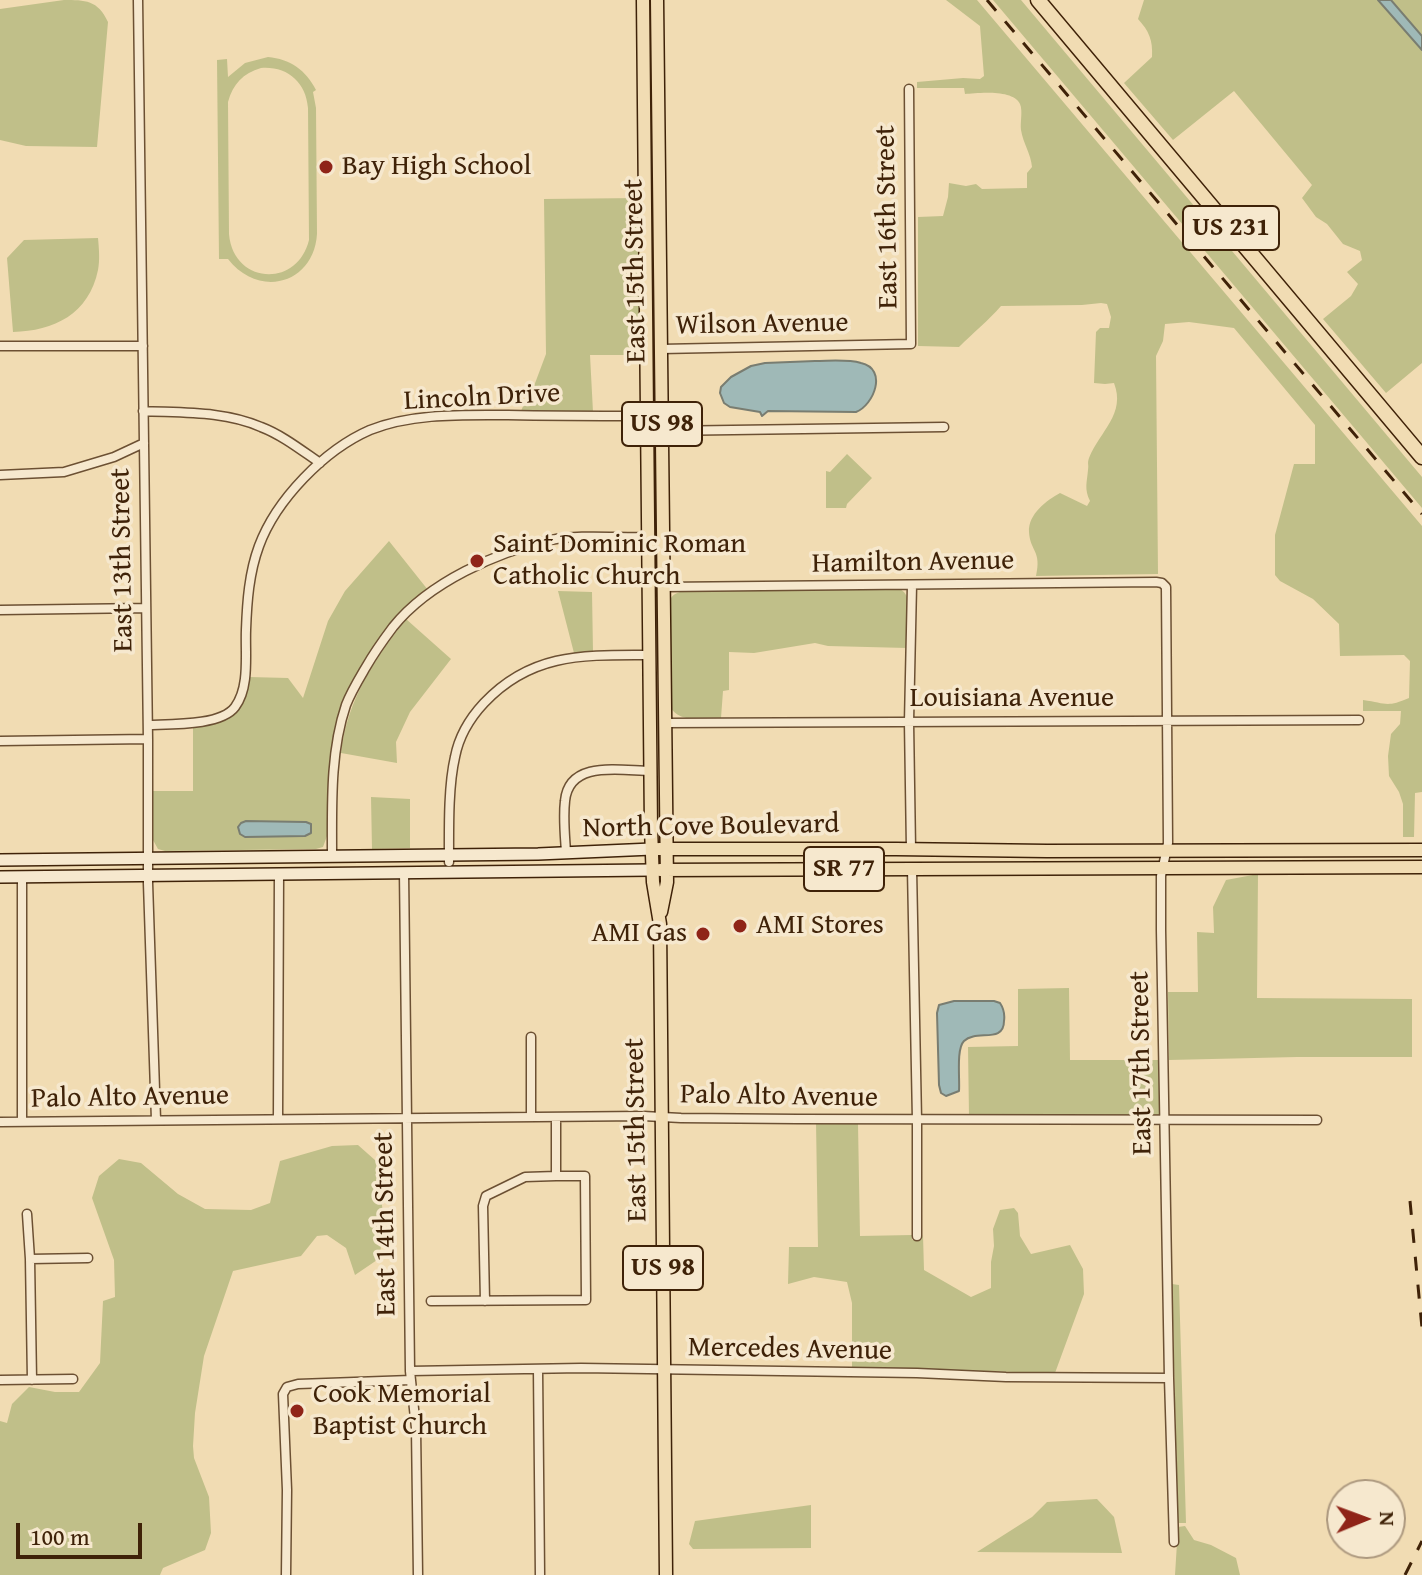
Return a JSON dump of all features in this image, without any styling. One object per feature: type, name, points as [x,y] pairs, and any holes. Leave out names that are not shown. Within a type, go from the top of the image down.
[{"type":"highway","name":"US 231","points":[[1038,0],[1422,457]]},
{"type":"main road","name":"East 15th Street","points":[[643,0],[652,870],[660,924],[666,1575]]},
{"type":"main road","name":"East 15th Street","points":[[657,0],[667,882],[660,924]]},
{"type":"main road","points":[[644,86],[658,85]]},
{"type":"main road","points":[[645,188],[659,188]]},
{"type":"main road","points":[[646,280],[660,280]]},
{"type":"main road","points":[[647,349],[661,349]]},
{"type":"main road","points":[[647,416],[662,415]]},
{"type":"main road","points":[[647,432],[662,431]]},
{"type":"main road","points":[[648,537],[663,537]]},
{"type":"main road","points":[[649,587],[664,587]]},
{"type":"main road","points":[[650,655],[664,655]]},
{"type":"main road","points":[[650,723],[665,723]]},
{"type":"main road","name":"North Cove Boulevard","points":[[449,858],[475,854],[652,849],[1422,850]]},
{"type":"main road","points":[[0,860],[332,856],[449,858]]},
{"type":"main road","points":[[404,872],[416,863],[449,858]]},
{"type":"main road","name":"North Cove Boulevard","points":[[0,877],[652,870],[1422,867]]},
{"type":"street","name":"East 13th Street","points":[[138,0],[148,875],[156,1120]]},
{"type":"street","name":"East 16th Street","points":[[909,89],[911,344]]},
{"type":"street","name":"Wilson Avenue","points":[[661,349],[911,344]]},
{"type":"street","points":[[0,346],[143,346]]},
{"type":"street","points":[[143,411],[234,418],[285,439],[320,463]]},
{"type":"street","name":"Lincoln Drive","points":[[148,725],[206,721],[235,708],[243,689],[247,609],[251,575],[259,546],[271,521],[295,488],[320,463],[355,438],[371,430],[421,418],[469,415],[647,416]]},
{"type":"street","points":[[662,431],[944,427]]},
{"type":"street","points":[[0,475],[64,472],[114,457],[144,443]]},
{"type":"street","points":[[332,856],[336,754],[342,720],[355,687],[394,625],[444,583],[508,552],[570,537],[648,537]]},
{"type":"street","name":"Hamilton Avenue","points":[[664,587],[1163,584]]},
{"type":"street","name":"East 17th Street","points":[[1163,584],[1166,590],[1168,850],[1161,876],[1161,930],[1174,1542]]},
{"type":"street","points":[[911,849],[909,722],[912,585]]},
{"type":"street","points":[[0,610],[146,608]]},
{"type":"street","points":[[449,858],[455,755],[470,721],[487,699],[513,677],[557,660],[578,656],[650,655]]},
{"type":"street","name":"Louisiana Avenue","points":[[665,723],[1359,720]]},
{"type":"street","points":[[0,741],[148,739]]},
{"type":"street","points":[[566,852],[565,800],[574,779],[592,771],[651,771]]},
{"type":"street","points":[[912,869],[917,1236]]},
{"type":"street","name":"East 14th Street","points":[[404,872],[411,1376],[416,1428],[418,1575]]},
{"type":"street","points":[[278,1118],[279,874]]},
{"type":"street","points":[[22,877],[22,1122]]},
{"type":"street","points":[[531,1037],[531,1117]]},
{"type":"street","name":"Palo Alto Avenue","points":[[0,1122],[531,1117],[1317,1120]]},
{"type":"street","points":[[556,1117],[556,1176]]},
{"type":"street","points":[[431,1301],[485,1301],[586,1300],[585,1176],[525,1177],[486,1196],[483,1204],[485,1301]]},
{"type":"street","points":[[27,1214],[32,1380]]},
{"type":"street","points":[[30,1259],[88,1258]]},
{"type":"street","points":[[538,1369],[540,1575]]},
{"type":"street","name":"Mercedes Avenue","points":[[286,1575],[287,1490],[283,1394],[287,1387],[298,1384],[538,1369],[1169,1378]]},
{"type":"street","points":[[0,1380],[73,1379]]},
{"type":"shaded area","points":[[64,0],[95,5],[108,22],[97,147],[26,146],[0,140],[0,9]]},
{"type":"shaded area","points":[[946,0],[977,0],[1422,526],[1422,792],[1415,793],[1414,837],[1403,837],[1403,804],[1389,776],[1391,734],[1400,724],[1401,711],[1363,711],[1363,700],[1390,704],[1409,698],[1410,661],[1404,655],[1340,656],[1339,624],[1313,599],[1280,581],[1275,575],[1275,535],[1294,464],[1315,464],[1315,425],[1234,328],[1189,322],[1165,324],[1163,341],[1156,356],[1158,574],[1036,576],[1038,561],[1029,532],[1035,514],[1060,493],[1087,506],[1090,501],[1086,489],[1088,460],[1117,404],[1114,383],[1094,383],[1096,332],[1100,328],[1109,328],[1111,317],[1107,304],[1101,303],[1001,306],[959,347],[918,346],[918,217],[943,216],[949,183],[976,184],[982,189],[1027,188],[1027,173],[1032,167],[1021,130],[1021,107],[1016,99],[995,93],[965,94],[964,88],[917,88],[917,82],[980,79],[984,76],[980,26]]},
{"type":"shaded area","points":[[993,0],[1021,0],[1422,477],[1422,508]]},
{"type":"shaded area","points":[[1144,0],[1422,0],[1422,363],[1386,393],[1323,319],[1351,296],[1358,284],[1347,272],[1362,260],[1360,251],[1343,244],[1327,224],[1316,217],[1302,198],[1312,185],[1234,91],[1173,140],[1124,83],[1152,57],[1150,36],[1138,19]]},
{"type":"shaded area","points":[[268,57],[283,60],[302,71],[316,90],[313,92],[316,108],[317,234],[314,251],[296,274],[269,282],[255,279],[228,259],[219,259],[217,60],[227,59],[228,77],[245,63]],"holes":[[[261,68],[270,68],[294,78],[306,99],[309,240],[302,256],[292,267],[279,273],[266,274],[253,271],[242,263],[233,251],[229,234],[228,102],[244,76]]]},
{"type":"shaded area","points":[[639,198],[641,355],[590,355],[593,412],[521,411],[546,354],[544,199]]},
{"type":"shaded area","points":[[98,238],[98,270],[87,298],[78,309],[56,324],[13,332],[7,258],[24,240]]},
{"type":"shaded area","points":[[847,454],[872,478],[846,508],[826,508],[826,471],[830,472]]},
{"type":"shaded area","points":[[389,541],[428,590],[390,623],[343,700],[331,754],[327,836],[323,847],[158,849],[153,840],[153,791],[193,791],[193,727],[216,723],[233,715],[244,700],[249,677],[288,678],[303,698],[328,621],[345,591]]},
{"type":"shaded area","points":[[900,589],[908,598],[907,648],[815,643],[754,653],[729,652],[729,690],[723,691],[721,718],[685,718],[670,706],[669,604],[675,594],[683,591]]},
{"type":"shaded area","points":[[558,591],[592,592],[593,652],[574,653]]},
{"type":"shaded area","points":[[406,619],[451,659],[410,712],[396,742],[397,763],[341,753],[356,698],[383,650]]},
{"type":"shaded area","points":[[371,797],[410,799],[410,848],[372,849]]},
{"type":"shaded area","points":[[1258,874],[1257,998],[1412,999],[1412,1057],[1169,1060],[1168,992],[1198,992],[1197,932],[1214,933],[1213,907],[1226,880]]},
{"type":"shaded area","points":[[1069,988],[1070,1060],[1159,1060],[1160,1115],[969,1116],[968,1047],[1018,1046],[1018,989]]},
{"type":"shaded area","points":[[816,1122],[858,1124],[860,1236],[912,1235],[912,1240],[921,1240],[923,1235],[924,1270],[971,1297],[991,1288],[993,1229],[1000,1210],[1014,1208],[1018,1213],[1020,1236],[1031,1254],[1070,1245],[1083,1269],[1084,1294],[1055,1373],[852,1368],[852,1303],[847,1282],[814,1277],[788,1284],[789,1247],[818,1247]]},
{"type":"shaded area","points":[[358,1145],[376,1161],[383,1213],[380,1258],[355,1275],[346,1248],[327,1235],[317,1236],[301,1256],[233,1271],[204,1356],[195,1413],[194,1458],[209,1497],[211,1533],[205,1550],[163,1568],[160,1575],[0,1575],[0,1421],[7,1423],[12,1404],[29,1387],[79,1392],[100,1363],[103,1301],[115,1297],[114,1260],[92,1198],[99,1176],[119,1159],[141,1163],[178,1194],[205,1209],[251,1210],[270,1203],[280,1161],[332,1146]]},
{"type":"shaded area","points":[[1172,1284],[1179,1285],[1186,1523],[1178,1523]]},
{"type":"shaded area","points":[[1097,1499],[1114,1517],[1122,1553],[977,1552],[1032,1517],[1047,1502]]},
{"type":"shaded area","points":[[811,1505],[811,1548],[693,1549],[689,1544],[695,1521]]},
{"type":"shaded area","points":[[1185,1526],[1194,1540],[1236,1558],[1240,1575],[1175,1575],[1178,1527]]},
{"type":"water","points":[[1378,0],[1391,0],[1422,36],[1422,50]]},
{"type":"water","points":[[850,361],[869,367],[876,379],[873,395],[856,412],[768,411],[762,416],[760,412],[730,407],[724,403],[720,393],[721,387],[731,377],[751,366]]},
{"type":"water","points":[[246,821],[306,822],[311,824],[311,833],[305,836],[245,837],[238,827]]},
{"type":"water","points":[[954,1001],[1000,1003],[1004,1018],[1003,1028],[999,1032],[964,1041],[959,1057],[959,1091],[946,1096],[941,1093],[939,1085],[937,1013],[939,1005]]},
{"type":"railway","points":[[987,0],[1422,514]]},
{"type":"railway","points":[[1410,1201],[1422,1328]]},
{"type":"railway","points":[[1405,1575],[1422,1541]]},
{"type":"place","name":"Bay High School","points":[[326,167]]},
{"type":"place","name":"Saint Dominic Roman Catholic Church","points":[[477,561]]},
{"type":"place","name":"AMI Stores","points":[[740,926]]},
{"type":"place","name":"AMI Gas","points":[[703,934]]},
{"type":"place","name":"Cook Memorial Baptist Church","points":[[297,1411]]}]
